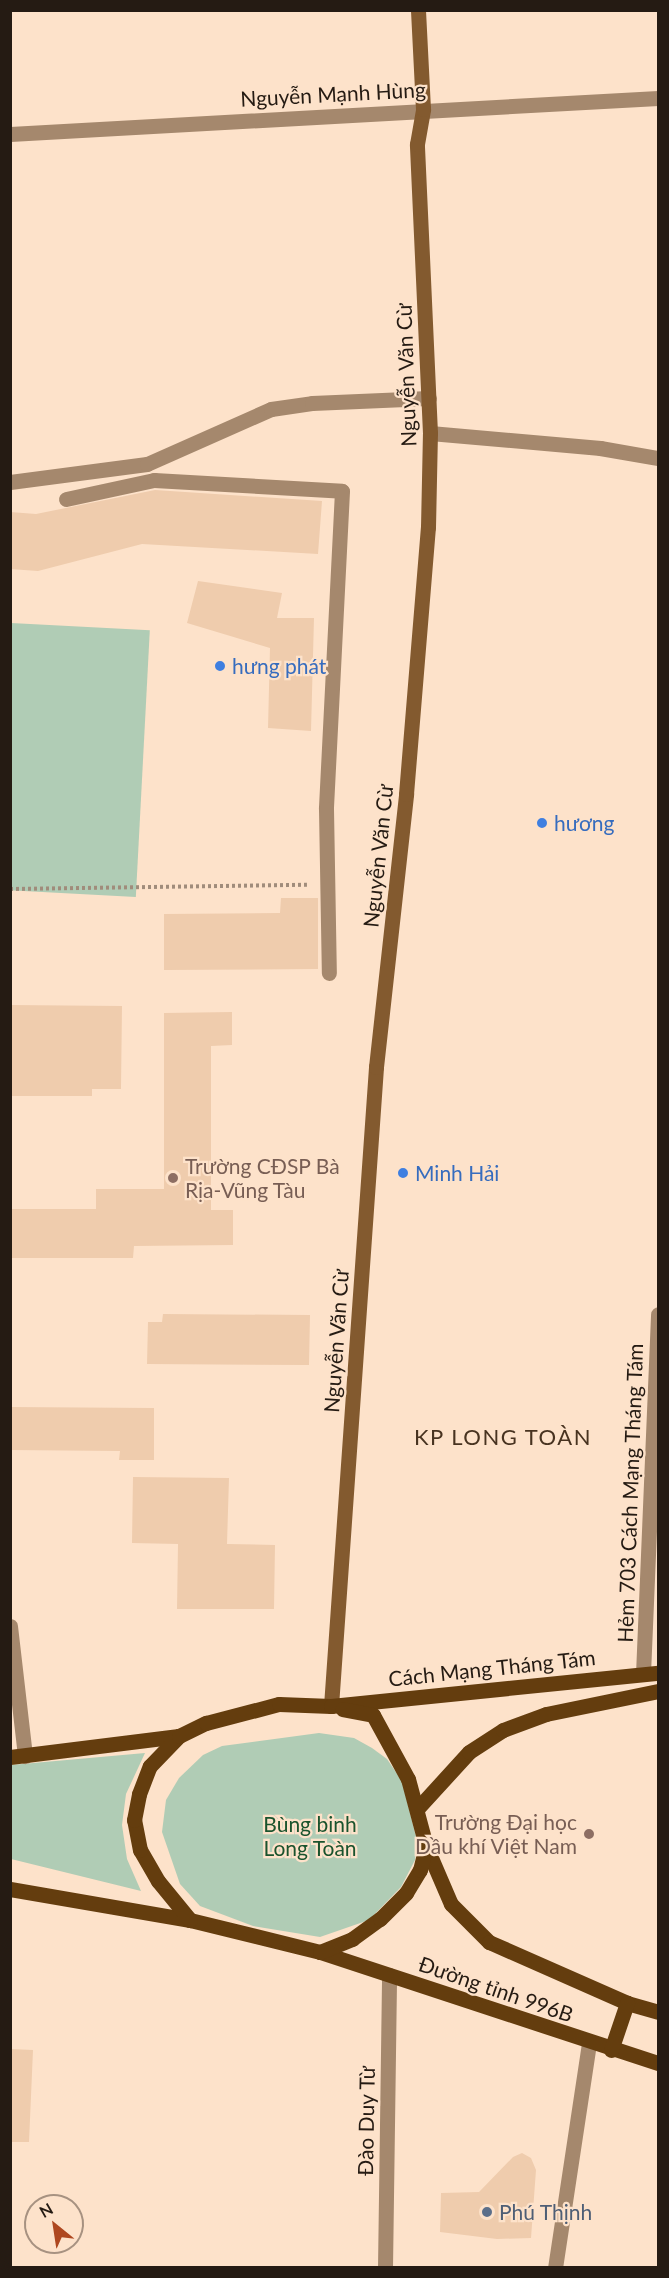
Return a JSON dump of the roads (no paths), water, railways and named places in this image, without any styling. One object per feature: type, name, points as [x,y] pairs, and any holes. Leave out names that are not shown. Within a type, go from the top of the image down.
[{"type":"main road","name":"Nguyễn Văn Cừ","points":[[331,1706],[376,1067],[406,794],[428,527],[430,433],[417,144],[423,109],[418,10]]},
{"type":"main road","name":"Cách Mạng Tháng Tám","points":[[331,1706],[651,1673]]},
{"type":"main road","points":[[417,1809],[469,1752],[503,1730],[546,1714],[658,1691]]},
{"type":"main road","points":[[10,1889],[190,1920],[320,1952],[352,1939],[380,1919],[406,1893],[420,1870],[426,1846],[408,1779],[374,1715],[331,1706],[279,1704],[206,1723],[180,1736],[150,1766],[139,1794],[134,1820],[140,1850],[158,1881],[190,1920]]},
{"type":"main road","points":[[18,1757],[180,1736]]},
{"type":"main road","name":"Đường tỉnh 996B","points":[[426,1846],[451,1904],[489,1942],[627,2003],[658,2012]]},
{"type":"main road","name":"Đường tỉnh 996B","points":[[320,1952],[611,2050],[658,2063]]},
{"type":"main road","points":[[611,2050],[627,2003]]},
{"type":"street","name":"Nguyễn Mạnh Hùng","points":[[10,134],[423,109],[658,98]]},
{"type":"street","points":[[10,482],[147,464],[271,409],[312,403],[429,398]]},
{"type":"street","points":[[430,433],[600,448],[658,458]]},
{"type":"street","points":[[66,499],[154,480],[342,492],[326,809],[329,884],[328,973]]},
{"type":"street","name":"Hẻm 703 Cách Mạng Tháng Tám","points":[[651,1673],[658,1314]]},
{"type":"street","points":[[10,1626],[18,1757]]},
{"type":"street","name":"Đào Duy Từ","points":[[385,2268],[389,1975]]},
{"type":"street","points":[[555,2268],[589,2042]]},
{"type":"place","name":"hưng phát","points":[[220,666]]},
{"type":"place","name":"hương","points":[[542,823]]},
{"type":"place","name":"Minh Hải","points":[[403,1173]]},
{"type":"place","name":"Trường CĐSP Bà Rịa-Vũng Tàu","points":[[173,1178]]},
{"type":"place","name":"Trường Đại học Dầu khí Việt Nam","points":[[589,1834]]},
{"type":"place","name":"Phú Thịnh","points":[[487,2212]]},
{"type":"district","name":"KP LONG TOÀN","points":[[503,1437]]},
{"type":"park label","name":"Bùng binh Long Toàn","points":[[310,1836]]}]
